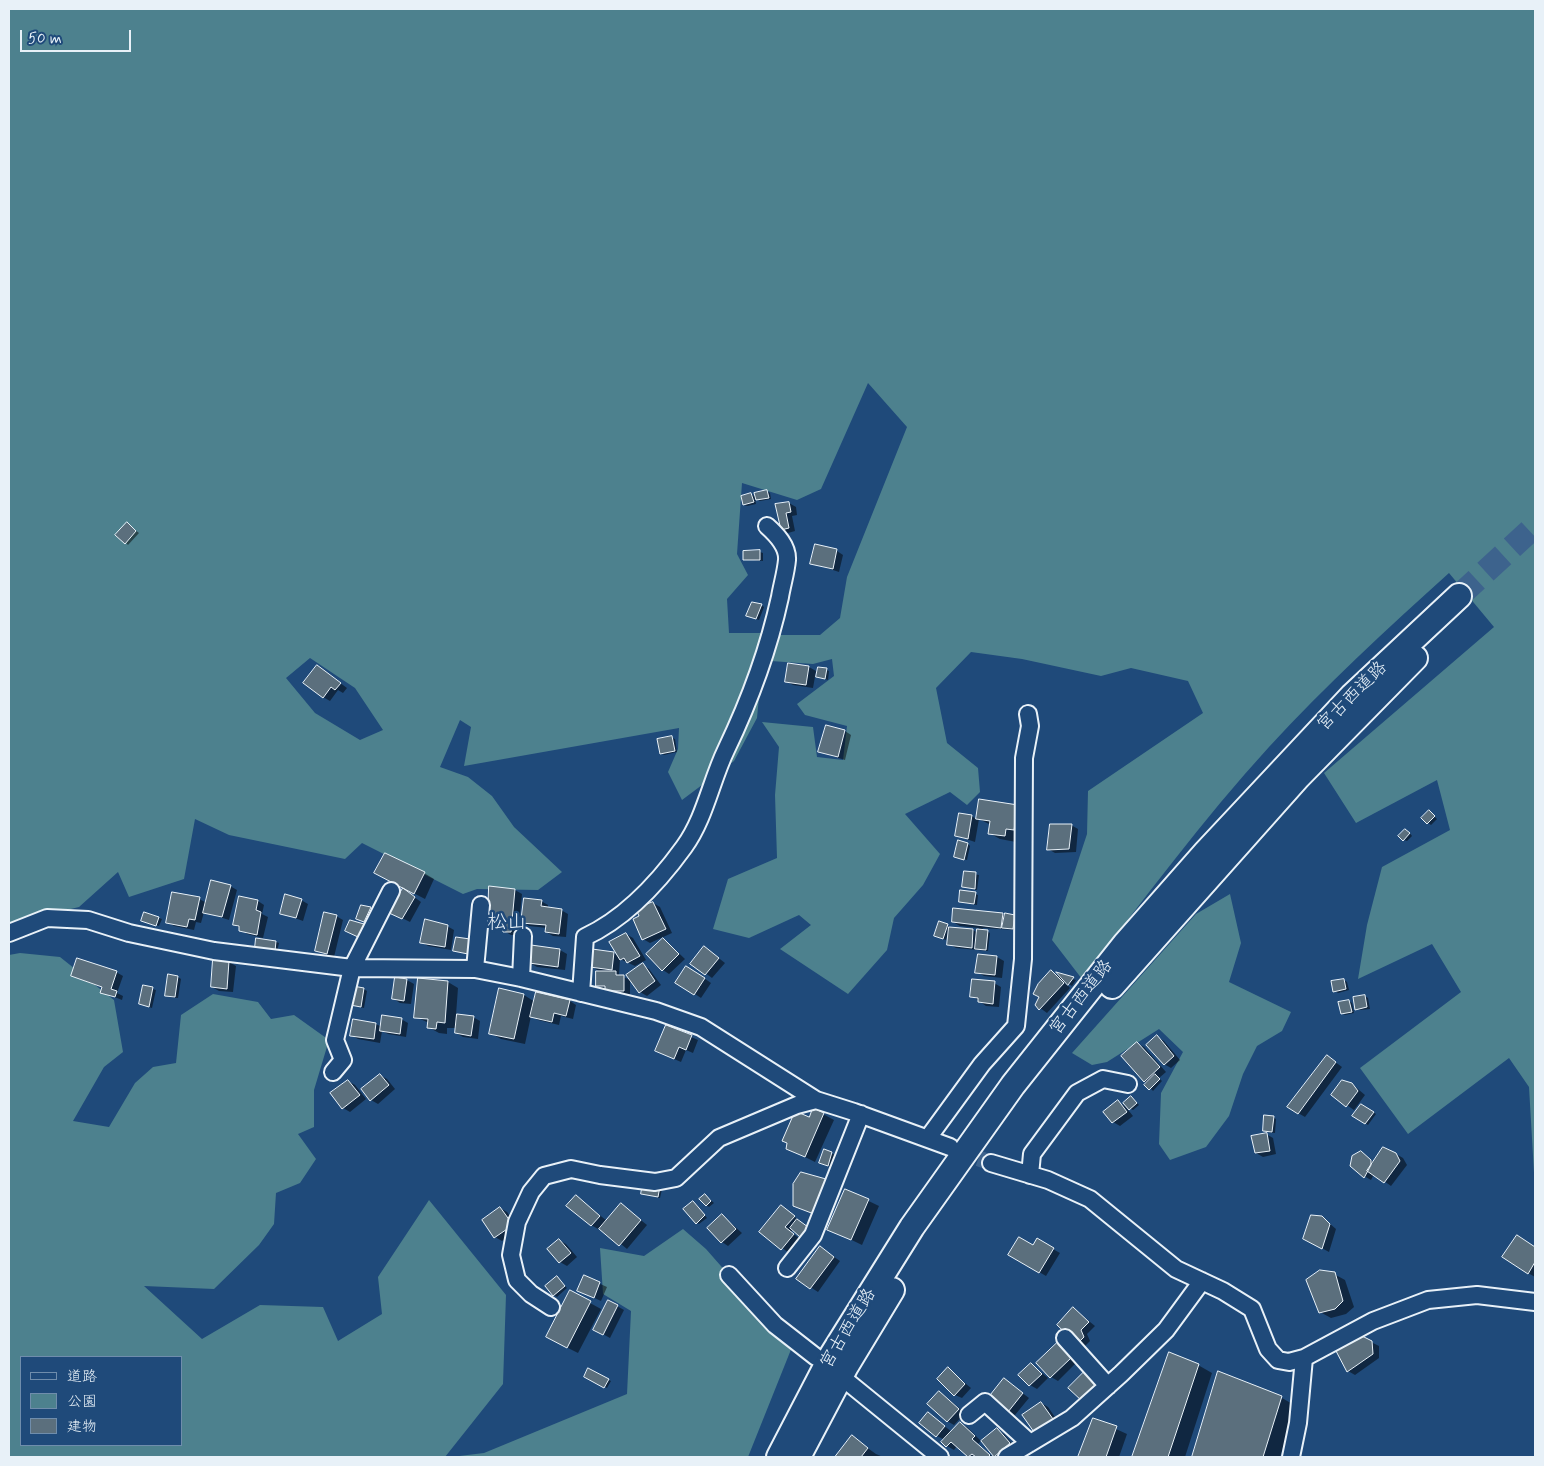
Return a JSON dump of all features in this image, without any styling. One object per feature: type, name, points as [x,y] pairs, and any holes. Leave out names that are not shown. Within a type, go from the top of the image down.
[{"type":"highway","name":"宮古西道路","points":[[779,1457],[832,1355],[912,1226],[1013,1085],[1125,944],[1206,852],[1352,696],[1464,600],[1260,818],[1138,954],[1024,1094],[924,1238],[846,1366],[798,1457]]},
{"type":"street","points":[[581,993],[585,938],[622,916],[658,880],[686,846],[702,815],[726,749],[736,733],[771,640],[788,558],[779,536],[767,526]]},
{"type":"street","points":[[928,1138],[982,1064],[1016,1026],[1023,959],[1024,758],[1030,726],[1028,714]]},
{"type":"street","points":[[333,1072],[343,1060],[335,1040],[352,968],[391,891]]},
{"type":"street","points":[[476,969],[481,906]]},
{"type":"street","points":[[9,933],[47,918],[88,920],[129,933],[214,951],[352,968],[476,969],[521,978],[656,1011],[701,1027],[816,1100],[861,1114],[950,1147]]},
{"type":"street","points":[[521,978],[523,936]]},
{"type":"street","points":[[1030,1175],[1032,1154],[1077,1093],[1103,1079],[1128,1084]]},
{"type":"street","points":[[551,1307],[531,1294],[517,1280],[511,1255],[517,1222],[531,1192],[544,1176],[571,1169],[600,1176],[655,1182],[676,1178],[719,1138],[797,1105],[816,1100]]},
{"type":"street","points":[[787,1268],[813,1235],[861,1114]]},
{"type":"street","points":[[991,1163],[1030,1175],[1090,1199],[1176,1268],[1252,1310],[1268,1349],[1278,1360],[1289,1362],[1304,1358],[1373,1321],[1428,1300],[1477,1295],[1535,1302]]},
{"type":"street","points":[[729,1276],[775,1325],[816,1357]]},
{"type":"street","points":[[1007,1457],[1072,1418],[1108,1386],[1166,1330],[1202,1281]]},
{"type":"street","points":[[1064,1338],[1108,1386]]},
{"type":"street","points":[[1296,1455],[1304,1358]]},
{"type":"street","points":[[849,1383],[940,1457]]},
{"type":"street","points":[[968,1415],[985,1402],[1030,1443]]},
{"type":"green space","points":[[9,9],[1535,9],[1535,1190],[1529,1087],[1509,1058],[1408,1134],[1360,1068],[1461,992],[1432,944],[1358,979],[1367,925],[1382,867],[1450,830],[1437,780],[1356,823],[1324,773],[1494,627],[1449,573],[1335,679],[1244,774],[1082,979],[1052,940],[1087,834],[1088,791],[1203,713],[1188,681],[1131,668],[1101,676],[1022,659],[971,652],[936,688],[947,743],[978,768],[980,792],[967,805],[950,792],[905,814],[940,854],[923,885],[894,918],[887,950],[848,994],[780,949],[811,925],[799,915],[749,938],[713,929],[728,879],[777,858],[775,795],[779,747],[762,722],[813,727],[817,757],[843,760],[847,726],[805,715],[797,704],[834,676],[832,659],[813,664],[771,661],[778,635],[820,635],[840,618],[847,577],[907,427],[868,383],[821,489],[797,500],[742,483],[737,554],[748,575],[727,599],[729,633],[765,633],[757,718],[734,761],[682,800],[668,772],[678,749],[679,728],[464,766],[471,727],[460,720],[440,767],[468,777],[492,796],[514,827],[562,872],[538,890],[477,889],[463,894],[362,843],[345,859],[229,835],[195,819],[184,879],[129,897],[118,872],[79,907],[9,924]],"holes":[[[310,658],[355,688],[383,730],[360,740],[315,713],[286,678]]]},
{"type":"green space","points":[[1230,894],[1241,943],[1229,982],[1291,1012],[1282,1031],[1257,1046],[1243,1074],[1229,1116],[1206,1147],[1170,1160],[1159,1144],[1161,1093],[1183,1052],[1159,1029],[1107,1062],[1092,1065],[1072,1053],[1196,914]]},
{"type":"green space","points":[[20,953],[60,957],[114,1000],[123,1052],[104,1067],[73,1121],[109,1127],[135,1083],[153,1067],[176,1063],[181,1015],[213,994],[258,1002],[271,1019],[294,1015],[329,1040],[314,1090],[314,1127],[298,1134],[316,1159],[300,1183],[276,1193],[274,1224],[259,1245],[214,1289],[144,1286],[202,1339],[260,1305],[323,1307],[338,1341],[382,1314],[378,1277],[429,1200],[506,1295],[503,1384],[445,1457],[9,1457],[9,955]]},
{"type":"green space","points":[[683,1229],[706,1249],[792,1347],[748,1457],[451,1457],[484,1453],[627,1394],[631,1311],[603,1294],[600,1248],[644,1256]]},
{"type":"building","points":[[767,490],[769,498],[756,500],[754,493]]},
{"type":"building","points":[[751,493],[754,502],[743,505],[741,496]]},
{"type":"building","points":[[789,502],[791,512],[786,513],[789,528],[781,530],[775,504]]},
{"type":"building","points":[[127,522],[136,531],[125,544],[115,535]]},
{"type":"building","points":[[815,544],[837,549],[833,569],[810,564]]},
{"type":"building","points":[[760,550],[760,560],[743,560],[743,551]]},
{"type":"building","points":[[752,602],[762,604],[756,619],[746,616]]},
{"type":"building","points":[[788,663],[809,666],[806,685],[785,682]]},
{"type":"building","points":[[317,665],[341,683],[335,690],[331,687],[323,698],[303,683]]},
{"type":"building","points":[[818,667],[827,668],[825,679],[816,677]]},
{"type":"building","points":[[826,725],[845,730],[838,757],[818,752]]},
{"type":"building","points":[[672,736],[675,751],[660,754],[657,739]]},
{"type":"building","points":[[979,799],[1018,805],[1014,830],[1006,829],[1005,836],[988,834],[990,821],[976,819]]},
{"type":"building","points":[[1429,810],[1435,816],[1427,824],[1421,818]]},
{"type":"building","points":[[959,813],[972,815],[968,839],[955,836]]},
{"type":"building","points":[[1050,824],[1072,824],[1069,849],[1047,850]]},
{"type":"building","points":[[1405,829],[1410,833],[1403,841],[1398,836]]},
{"type":"building","points":[[958,840],[968,843],[964,860],[954,857]]},
{"type":"building","points":[[385,853],[425,872],[414,894],[374,873]]},
{"type":"building","points":[[964,871],[976,872],[975,889],[962,887]]},
{"type":"building","points":[[211,880],[231,885],[222,917],[203,913]]},
{"type":"building","points":[[489,886],[515,889],[511,932],[503,932],[502,921],[488,919]]},
{"type":"building","points":[[403,888],[415,897],[402,919],[389,913]]},
{"type":"building","points":[[960,890],[976,892],[974,904],[959,902]]},
{"type":"building","points":[[172,892],[200,897],[195,920],[189,919],[187,927],[166,923]]},
{"type":"building","points":[[285,894],[302,899],[296,918],[280,914]]},
{"type":"building","points":[[239,896],[258,900],[256,910],[261,912],[257,935],[239,931],[239,926],[233,925]]},
{"type":"building","points":[[524,898],[542,900],[541,906],[562,909],[559,934],[545,932],[546,925],[521,923]]},
{"type":"building","points":[[653,902],[666,929],[642,940],[633,919],[639,916],[636,909]]},
{"type":"building","points":[[361,905],[371,907],[364,922],[356,919]]},
{"type":"building","points":[[953,908],[1003,913],[1001,928],[952,922]]},
{"type":"building","points":[[144,912],[159,917],[156,926],[141,921]]},
{"type":"building","points":[[324,912],[337,915],[327,954],[315,951]]},
{"type":"building","points":[[1005,913],[1015,915],[1013,929],[1002,928]]},
{"type":"building","points":[[425,919],[448,925],[445,947],[420,943]]},
{"type":"building","points":[[350,920],[364,924],[358,937],[345,931]]},
{"type":"building","points":[[939,921],[948,924],[943,939],[934,936]]},
{"type":"building","points":[[949,927],[973,929],[972,948],[947,945]]},
{"type":"building","points":[[977,929],[988,930],[986,950],[975,949]]},
{"type":"building","points":[[626,933],[640,956],[627,963],[624,958],[620,960],[609,942]]},
{"type":"building","points":[[456,937],[470,939],[468,954],[453,951]]},
{"type":"building","points":[[256,938],[276,941],[275,951],[255,948]]},
{"type":"building","points":[[663,938],[679,954],[662,971],[646,954]]},
{"type":"building","points":[[531,945],[560,949],[558,967],[529,963]]},
{"type":"building","points":[[704,946],[719,958],[705,975],[690,964]]},
{"type":"building","points":[[592,949],[614,952],[612,970],[590,967]]},
{"type":"building","points":[[978,954],[997,956],[995,975],[975,973]]},
{"type":"building","points":[[77,958],[117,971],[111,989],[117,991],[115,997],[100,993],[102,987],[71,976]]},
{"type":"building","points":[[213,959],[229,961],[227,989],[211,987]]},
{"type":"building","points":[[643,963],[655,981],[639,993],[626,975]]},
{"type":"building","points":[[686,966],[705,978],[694,995],[675,983]]},
{"type":"building","points":[[1051,970],[1064,983],[1039,1010],[1035,1005],[1039,997],[1033,994],[1038,984]]},
{"type":"building","points":[[596,971],[616,971],[616,975],[624,975],[624,991],[605,991],[605,986],[596,986]]},
{"type":"building","points":[[1056,972],[1074,977],[1068,985]]},
{"type":"building","points":[[168,974],[178,976],[175,997],[165,996]]},
{"type":"building","points":[[395,977],[407,979],[404,1001],[392,999]]},
{"type":"building","points":[[418,978],[448,981],[445,1023],[437,1022],[436,1029],[427,1028],[428,1019],[414,1018]]},
{"type":"building","points":[[972,979],[995,981],[993,1004],[978,1002],[978,998],[970,997]]},
{"type":"building","points":[[1344,979],[1346,989],[1333,992],[1331,981]]},
{"type":"building","points":[[143,985],[153,987],[149,1007],[139,1004]]},
{"type":"building","points":[[353,986],[364,988],[361,1007],[350,1005]]},
{"type":"building","points":[[499,988],[524,994],[514,1039],[489,1034]]},
{"type":"building","points":[[536,992],[570,1000],[566,1016],[554,1013],[552,1022],[530,1017]]},
{"type":"building","points":[[1365,995],[1367,1007],[1355,1010],[1353,997]]},
{"type":"building","points":[[1349,1000],[1352,1012],[1341,1014],[1338,1002]]},
{"type":"building","points":[[457,1014],[474,1016],[471,1036],[455,1033]]},
{"type":"building","points":[[382,1015],[402,1018],[400,1034],[380,1031]]},
{"type":"building","points":[[353,1019],[376,1023],[374,1039],[350,1036]]},
{"type":"building","points":[[666,1025],[692,1035],[686,1050],[679,1047],[674,1059],[655,1051]]},
{"type":"building","points":[[1157,1035],[1174,1056],[1164,1065],[1146,1045]]},
{"type":"building","points":[[1137,1042],[1160,1067],[1144,1082],[1121,1056]]},
{"type":"building","points":[[1327,1055],[1336,1062],[1298,1114],[1287,1107]]},
{"type":"building","points":[[380,1074],[389,1085],[370,1101],[361,1089]]},
{"type":"building","points":[[1155,1074],[1160,1079],[1149,1090],[1144,1085]]},
{"type":"building","points":[[348,1080],[360,1095],[342,1109],[330,1093]]},
{"type":"building","points":[[1342,1080],[1352,1083],[1358,1091],[1346,1107],[1331,1095]]},
{"type":"building","points":[[1131,1096],[1137,1103],[1129,1110],[1123,1103]]},
{"type":"building","points":[[1118,1100],[1127,1112],[1112,1123],[1103,1112]]},
{"type":"building","points":[[1361,1104],[1374,1112],[1365,1124],[1352,1116]]},
{"type":"building","points":[[813,1108],[824,1113],[805,1157],[786,1149],[787,1143],[782,1141],[795,1111],[809,1117]]},
{"type":"building","points":[[1264,1115],[1274,1116],[1272,1132],[1263,1131]]},
{"type":"building","points":[[1267,1133],[1270,1151],[1255,1153],[1251,1136]]},
{"type":"building","points":[[1383,1147],[1396,1153],[1400,1161],[1384,1183],[1367,1171]]},
{"type":"building","points":[[824,1149],[832,1152],[828,1166],[819,1163]]},
{"type":"building","points":[[1361,1151],[1371,1160],[1371,1165],[1364,1178],[1350,1166],[1352,1156]]},
{"type":"building","points":[[801,1172],[826,1179],[814,1214],[793,1206],[793,1184]]},
{"type":"building","points":[[643,1183],[660,1186],[658,1197],[641,1194]]},
{"type":"building","points":[[845,1189],[869,1199],[851,1240],[827,1230]]},
{"type":"building","points":[[705,1194],[711,1201],[706,1206],[699,1199]]},
{"type":"building","points":[[576,1195],[600,1216],[591,1226],[566,1206]]},
{"type":"building","points":[[693,1201],[705,1215],[696,1224],[683,1209]]},
{"type":"building","points":[[621,1203],[641,1220],[619,1246],[599,1229]]},
{"type":"building","points":[[781,1205],[795,1216],[785,1227],[794,1234],[781,1250],[759,1232]]},
{"type":"building","points":[[500,1207],[513,1225],[494,1238],[482,1220]]},
{"type":"building","points":[[722,1214],[736,1229],[721,1243],[707,1228]]},
{"type":"building","points":[[1311,1215],[1322,1216],[1330,1224],[1322,1249],[1303,1239]]},
{"type":"building","points":[[797,1219],[808,1227],[800,1237],[790,1228]]},
{"type":"building","points":[[1517,1235],[1535,1247],[1535,1262],[1528,1274],[1502,1257]]},
{"type":"building","points":[[1019,1237],[1033,1245],[1037,1238],[1054,1248],[1039,1273],[1008,1255]]},
{"type":"building","points":[[559,1239],[571,1253],[559,1263],[547,1249]]},
{"type":"building","points":[[820,1246],[834,1257],[810,1289],[796,1279]]},
{"type":"building","points":[[1320,1270],[1335,1272],[1343,1301],[1335,1309],[1319,1313],[1306,1280]]},
{"type":"building","points":[[584,1275],[600,1282],[594,1298],[577,1291]]},
{"type":"building","points":[[557,1276],[565,1286],[553,1296],[545,1286]]},
{"type":"building","points":[[570,1290],[591,1301],[567,1348],[546,1337]]},
{"type":"building","points":[[608,1300],[618,1305],[603,1335],[593,1330]]},
{"type":"building","points":[[1073,1307],[1089,1322],[1081,1330],[1084,1337],[1077,1344],[1057,1325]]},
{"type":"building","points":[[1360,1335],[1372,1341],[1373,1354],[1347,1372],[1336,1351]]},
{"type":"building","points":[[1057,1343],[1071,1358],[1050,1378],[1036,1363]]},
{"type":"building","points":[[1169,1352],[1199,1364],[1168,1457],[1132,1457]]},
{"type":"building","points":[[1031,1363],[1042,1374],[1029,1386],[1018,1375]]},
{"type":"building","points":[[948,1367],[965,1384],[954,1396],[937,1379]]},
{"type":"building","points":[[588,1368],[609,1379],[604,1388],[584,1377]]},
{"type":"building","points":[[1218,1371],[1282,1396],[1263,1457],[1192,1457]]},
{"type":"building","points":[[1084,1372],[1097,1385],[1082,1401],[1068,1388]]},
{"type":"building","points":[[1004,1378],[1023,1393],[1008,1412],[989,1397]]},
{"type":"building","points":[[939,1391],[959,1409],[947,1422],[927,1404]]},
{"type":"building","points":[[1041,1402],[1053,1419],[1034,1432],[1022,1415]]},
{"type":"building","points":[[928,1412],[945,1426],[936,1437],[919,1423]]},
{"type":"building","points":[[1093,1418],[1117,1426],[1106,1457],[1078,1457]]},
{"type":"building","points":[[960,1422],[975,1436],[972,1439],[990,1455],[988,1457],[976,1457],[972,1454],[968,1457],[951,1442],[946,1447],[941,1442]]},
{"type":"building","points":[[997,1428],[1010,1443],[994,1457],[981,1441]]},
{"type":"building","points":[[852,1435],[868,1448],[861,1457],[835,1457]]},
{"type":"tunnel","points":[[1459,596],[1535,526]]},
{"type":"tunnel","points":[[956,1150],[991,1163]]},
{"type":"district","name":"松山","points":[[507,924]]}]
